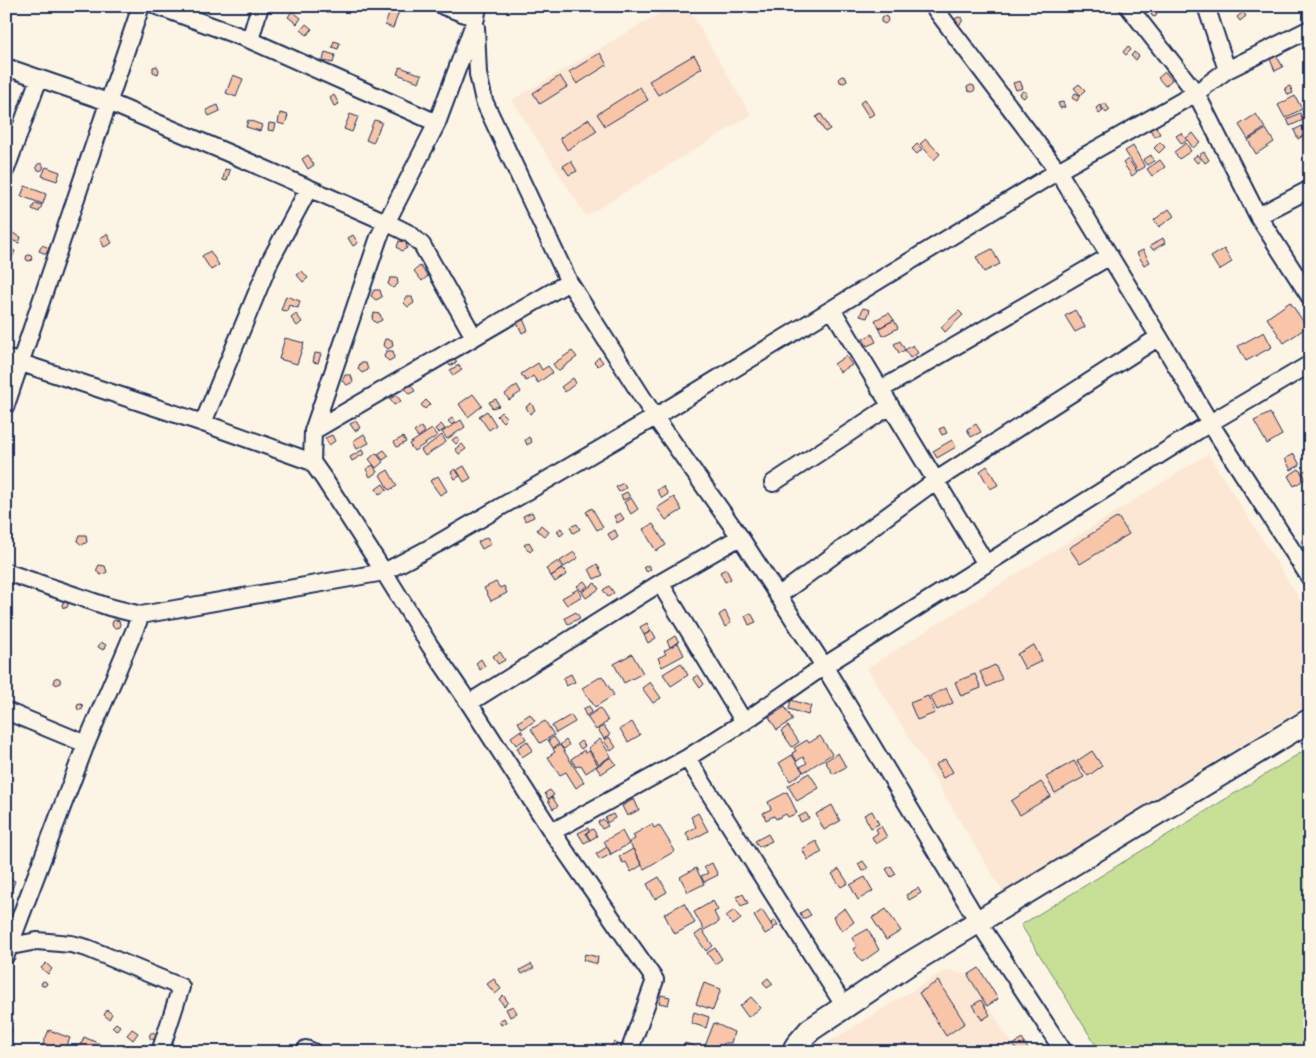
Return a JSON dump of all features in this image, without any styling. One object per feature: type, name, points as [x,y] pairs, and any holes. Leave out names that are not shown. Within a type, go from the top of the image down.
[{"type":"street","points":[[6,405],[13,360],[108,102],[141,6]]},
{"type":"street","points":[[158,6],[250,40],[437,123]]},
{"type":"street","points":[[250,40],[260,6]]},
{"type":"street","points":[[443,6],[477,12]]},
{"type":"street","points":[[1128,6],[1196,93],[1258,216],[1310,297]]},
{"type":"street","points":[[1206,6],[1227,70]]},
{"type":"street","points":[[938,8],[1058,171],[1210,423],[1310,578]]},
{"type":"street","points":[[312,462],[313,431],[379,237],[437,123],[477,12]]},
{"type":"street","points":[[477,12],[478,74],[484,101],[569,282],[655,417],[740,537],[824,666],[979,923],[1064,1052]]},
{"type":"street","points":[[6,572],[109,607],[141,615],[384,572],[437,544],[655,417],[1058,171],[1196,93],[1227,70],[1310,29]]},
{"type":"street","points":[[6,67],[108,102],[309,188],[410,234],[422,245],[474,337]]},
{"type":"street","points":[[6,169],[39,78]]},
{"type":"street","points":[[203,423],[270,261],[309,188]]},
{"type":"street","points":[[1258,216],[1310,189]]},
{"type":"street","points":[[880,390],[1110,256]]},
{"type":"street","points":[[313,431],[569,282]]},
{"type":"street","points":[[832,309],[986,564]]},
{"type":"street","points":[[778,596],[935,480],[1159,337]]},
{"type":"street","points":[[13,360],[203,423],[312,462],[552,832],[656,980],[629,1052]]},
{"type":"street","points":[[552,832],[687,758],[744,722],[824,666],[1210,423],[1310,364]]},
{"type":"street","points":[[774,483],[890,406]]},
{"type":"street","points":[[469,703],[660,583],[740,537]]},
{"type":"street","points":[[660,583],[744,722]]},
{"type":"street","points":[[7,949],[86,744],[141,615]]},
{"type":"street","points":[[6,711],[86,744]]},
{"type":"street","points":[[793,1052],[797,1044],[810,1030],[907,965],[979,923],[1046,880],[1310,720]]},
{"type":"street","points":[[687,758],[845,1007]]},
{"type":"street","points":[[7,949],[37,941],[71,944],[87,948],[181,987],[160,1052]]},
{"type":"street","points":[[305,1052],[306,1049],[313,1052]]},
{"type":"shaded area","points":[[672,6],[687,6],[751,115],[586,216],[512,100]]},
{"type":"shaded area","points":[[1208,454],[1310,615],[1310,703],[1003,892],[867,668]]},
{"type":"shaded area","points":[[947,969],[969,976],[1017,1052],[815,1052],[816,1050]]},
{"type":"green space","points":[[1310,747],[1310,1052],[1100,1052],[1021,925]]},
{"type":"building","points":[[382,6],[389,8],[386,14],[380,12]]},
{"type":"building","points":[[392,6],[401,6],[393,28],[385,25]]},
{"type":"building","points":[[867,6],[874,6],[872,12],[868,10]]},
{"type":"building","points":[[292,11],[301,18],[297,24],[288,17]]},
{"type":"building","points":[[1154,11],[1157,15],[1155,17],[1151,13]]},
{"type":"building","points":[[1243,12],[1246,16],[1240,21],[1237,17]]},
{"type":"building","points":[[883,16],[887,17],[888,21],[885,24],[881,22]]},
{"type":"building","points":[[958,17],[962,18],[962,22],[959,25],[955,19]]},
{"type":"building","points":[[306,24],[312,29],[307,35],[301,30]]},
{"type":"building","points":[[334,41],[340,43],[338,49],[332,47]]},
{"type":"building","points":[[1128,46],[1131,50],[1126,55],[1123,52]]},
{"type":"building","points":[[325,52],[335,55],[333,63],[323,61]]},
{"type":"building","points":[[1134,52],[1139,56],[1136,60],[1131,56]]},
{"type":"building","points":[[600,53],[607,65],[577,84],[569,72]]},
{"type":"building","points":[[694,55],[702,68],[658,95],[649,81]]},
{"type":"building","points":[[1276,55],[1283,67],[1275,71],[1270,59]]},
{"type":"building","points":[[157,66],[158,74],[153,72],[153,67]]},
{"type":"building","points":[[400,67],[422,75],[419,82],[397,74]]},
{"type":"building","points":[[1165,72],[1172,80],[1165,86],[1158,78]]},
{"type":"building","points":[[233,75],[243,79],[236,97],[226,93]]},
{"type":"building","points":[[560,76],[567,87],[540,104],[533,93]]},
{"type":"building","points":[[842,76],[846,77],[847,81],[844,83],[840,82],[839,78]]},
{"type":"building","points":[[1020,81],[1023,88],[1016,90],[1013,83]]},
{"type":"building","points":[[1079,84],[1085,90],[1080,95],[1074,88]]},
{"type":"building","points":[[974,86],[975,90],[972,92],[968,91],[967,87]]},
{"type":"building","points":[[1290,86],[1293,93],[1288,95],[1285,88]]},
{"type":"building","points":[[640,87],[648,100],[605,126],[597,114]]},
{"type":"building","points":[[1026,92],[1024,98],[1020,93]]},
{"type":"building","points":[[1075,93],[1080,95],[1077,101],[1072,98]]},
{"type":"building","points":[[334,95],[339,104],[334,106],[330,98]]},
{"type":"building","points":[[1295,96],[1302,109],[1285,118],[1278,105]]},
{"type":"building","points":[[865,99],[874,114],[869,117],[860,103]]},
{"type":"building","points":[[1063,102],[1065,107],[1060,108],[1058,103]]},
{"type":"building","points":[[1105,103],[1110,110],[1106,113],[1101,106]]},
{"type":"building","points":[[218,105],[220,111],[209,116],[206,110]]},
{"type":"building","points":[[1100,105],[1103,111],[1099,114],[1096,108]]},
{"type":"building","points":[[1310,108],[1310,127],[1308,128],[1302,111]]},
{"type":"building","points":[[280,113],[288,115],[285,125],[278,123]]},
{"type":"building","points":[[1300,113],[1303,120],[1290,126],[1287,119]]},
{"type":"building","points":[[350,114],[358,117],[352,132],[344,129]]},
{"type":"building","points":[[821,114],[830,129],[825,132],[816,117]]},
{"type":"building","points":[[1256,114],[1265,128],[1248,139],[1239,125]]},
{"type":"building","points":[[589,119],[597,131],[567,150],[560,138]]},
{"type":"building","points":[[248,120],[262,125],[260,131],[246,127]]},
{"type":"building","points":[[374,120],[382,122],[373,143],[366,140]]},
{"type":"building","points":[[1153,121],[1160,134],[1155,137],[1147,125]]},
{"type":"building","points":[[269,123],[276,124],[274,131],[268,130]]},
{"type":"building","points":[[1302,126],[1306,134],[1298,139],[1294,130]]},
{"type":"building","points":[[1266,129],[1274,142],[1256,154],[1248,140]]},
{"type":"building","points":[[1181,133],[1187,140],[1182,144],[1176,136]]},
{"type":"building","points":[[1193,133],[1200,142],[1193,148],[1186,138]]},
{"type":"building","points":[[926,139],[940,154],[934,160],[920,144]]},
{"type":"building","points":[[1160,142],[1165,147],[1159,153],[1154,148]]},
{"type":"building","points":[[1186,143],[1191,151],[1179,159],[1174,152]]},
{"type":"building","points":[[917,144],[922,149],[917,154],[912,149]]},
{"type":"building","points":[[1133,146],[1145,167],[1138,171],[1125,151]]},
{"type":"building","points":[[1204,152],[1209,160],[1205,163],[1199,155]]},
{"type":"building","points":[[308,155],[314,165],[308,169],[302,159]]},
{"type":"building","points":[[1151,155],[1154,161],[1147,165],[1143,160]]},
{"type":"building","points":[[1197,155],[1201,160],[1197,163],[1193,158]]},
{"type":"building","points":[[1128,159],[1137,172],[1132,176],[1123,163]]},
{"type":"building","points":[[1160,160],[1165,167],[1152,176],[1147,169]]},
{"type":"building","points":[[571,161],[577,171],[569,175],[563,166]]},
{"type":"building","points":[[40,163],[44,167],[40,171],[36,167]]},
{"type":"building","points":[[46,167],[60,172],[57,181],[42,176]]},
{"type":"building","points":[[225,169],[230,170],[227,181],[223,180]]},
{"type":"building","points":[[25,186],[46,194],[43,204],[21,196]]},
{"type":"building","points":[[35,203],[42,205],[39,212],[32,209]]},
{"type":"building","points":[[1169,209],[1174,216],[1159,227],[1154,220]]},
{"type":"building","points":[[8,231],[21,237],[19,243],[6,238]]},
{"type":"building","points":[[107,234],[112,243],[104,247],[100,238]]},
{"type":"building","points":[[353,235],[358,243],[353,246],[348,238]]},
{"type":"building","points":[[1163,238],[1165,243],[1153,250],[1150,246]]},
{"type":"building","points":[[399,241],[406,242],[407,248],[402,251],[397,247]]},
{"type":"building","points":[[42,245],[49,248],[46,254],[39,251]]},
{"type":"building","points":[[7,248],[15,251],[11,260],[6,258]]},
{"type":"building","points":[[992,249],[1000,264],[984,272],[976,257]]},
{"type":"building","points":[[1224,249],[1232,262],[1219,270],[1211,257]]},
{"type":"building","points":[[1143,250],[1150,262],[1144,265],[1137,253]]},
{"type":"building","points":[[210,251],[219,265],[211,270],[202,256]]},
{"type":"building","points":[[29,255],[32,258],[29,261],[26,258]]},
{"type":"building","points":[[6,258],[12,261],[9,268],[6,267]]},
{"type":"building","points":[[420,266],[428,276],[422,281],[414,271]]},
{"type":"building","points":[[302,271],[308,278],[303,282],[297,275]]},
{"type":"building","points":[[390,278],[397,278],[398,284],[393,288],[388,284]]},
{"type":"building","points":[[374,290],[380,290],[382,297],[376,300],[371,296]]},
{"type":"building","points":[[286,296],[300,301],[298,308],[289,305],[287,311],[281,310]]},
{"type":"building","points":[[406,297],[412,297],[414,303],[408,307],[404,303]]},
{"type":"building","points":[[1290,302],[1307,327],[1284,343],[1267,318]]},
{"type":"building","points":[[863,308],[870,310],[867,318],[860,316]]},
{"type":"building","points":[[1075,310],[1085,327],[1075,332],[1065,316]]},
{"type":"building","points":[[959,311],[963,315],[945,332],[941,327]]},
{"type":"building","points":[[374,313],[380,314],[382,320],[376,323],[372,319]]},
{"type":"building","points":[[889,313],[894,320],[879,328],[875,320]]},
{"type":"building","points":[[296,314],[302,322],[297,326],[291,318]]},
{"type":"building","points":[[521,315],[528,330],[522,333],[515,318]]},
{"type":"building","points":[[894,320],[898,328],[883,336],[879,328]]},
{"type":"building","points":[[1264,332],[1272,347],[1246,361],[1238,346]]},
{"type":"building","points":[[872,334],[876,342],[867,346],[863,339]]},
{"type":"building","points":[[285,338],[304,343],[297,364],[279,359]]},
{"type":"building","points":[[385,339],[392,340],[393,346],[388,349],[383,345]]},
{"type":"building","points":[[900,341],[905,350],[899,353],[894,344]]},
{"type":"building","points":[[913,345],[918,353],[910,358],[905,350]]},
{"type":"building","points":[[386,351],[393,351],[394,358],[389,361],[384,357]]},
{"type":"building","points":[[572,351],[577,357],[558,371],[553,364]]},
{"type":"building","points":[[315,353],[321,354],[318,363],[313,362]]},
{"type":"building","points":[[453,356],[457,362],[450,366],[447,361]]},
{"type":"building","points":[[846,356],[852,365],[840,372],[834,364]]},
{"type":"building","points":[[599,357],[603,362],[598,366],[594,362]]},
{"type":"building","points":[[360,363],[366,363],[368,370],[362,373],[358,369]]},
{"type":"building","points":[[538,363],[542,370],[548,366],[553,372],[538,383],[533,376],[526,381],[521,374]]},
{"type":"building","points":[[459,365],[462,370],[453,376],[450,370]]},
{"type":"building","points":[[345,375],[351,375],[353,382],[347,385],[342,381]]},
{"type":"building","points":[[573,378],[576,383],[565,392],[561,387]]},
{"type":"building","points":[[411,385],[415,391],[409,394],[405,388]]},
{"type":"building","points":[[517,385],[521,392],[509,400],[505,394]]},
{"type":"building","points":[[473,394],[482,406],[468,417],[459,404]]},
{"type":"building","points":[[396,395],[401,401],[394,405],[390,399]]},
{"type":"building","points":[[496,399],[499,406],[492,408],[489,402]]},
{"type":"building","points":[[426,400],[430,404],[425,409],[421,405]]},
{"type":"building","points":[[531,403],[535,410],[530,414],[526,407]]},
{"type":"building","points":[[487,411],[496,425],[489,430],[479,416]]},
{"type":"building","points":[[501,412],[507,418],[503,422],[497,416]]},
{"type":"building","points":[[1270,413],[1282,435],[1267,444],[1254,421]]},
{"type":"building","points":[[452,418],[455,422],[452,425],[448,421]]},
{"type":"building","points":[[461,420],[465,427],[447,439],[442,432]]},
{"type":"building","points":[[356,421],[360,428],[355,431],[350,424]]},
{"type":"building","points":[[441,424],[445,429],[439,433],[435,429]]},
{"type":"building","points":[[976,424],[981,432],[971,437],[967,429]]},
{"type":"building","points":[[421,427],[425,432],[418,437],[414,432]]},
{"type":"building","points":[[944,427],[947,433],[942,435],[939,429]]},
{"type":"building","points":[[432,429],[437,436],[414,451],[409,444]]},
{"type":"building","points":[[364,434],[369,443],[357,449],[353,441]]},
{"type":"building","points":[[332,435],[335,441],[329,445],[325,438]]},
{"type":"building","points":[[442,435],[446,442],[425,456],[421,450]]},
{"type":"building","points":[[403,437],[406,442],[397,447],[394,442]]},
{"type":"building","points":[[456,437],[460,440],[456,444],[452,440]]},
{"type":"building","points":[[529,437],[532,442],[527,445],[525,440]]},
{"type":"building","points":[[952,440],[956,447],[937,458],[933,451]]},
{"type":"building","points":[[462,444],[466,449],[459,454],[455,449]]},
{"type":"building","points":[[362,450],[364,454],[352,461],[350,457]]},
{"type":"building","points":[[384,450],[389,456],[383,460],[378,454]]},
{"type":"building","points":[[376,453],[383,462],[376,468],[369,459]]},
{"type":"building","points":[[1294,454],[1300,465],[1291,470],[1285,459]]},
{"type":"building","points":[[373,465],[377,472],[370,477],[366,469]]},
{"type":"building","points":[[464,466],[471,478],[464,482],[457,470]]},
{"type":"building","points":[[987,466],[998,485],[990,489],[980,471]]},
{"type":"building","points":[[1310,468],[1310,484],[1302,472]]},
{"type":"building","points":[[455,469],[460,476],[455,479],[451,472]]},
{"type":"building","points":[[1299,469],[1305,479],[1294,486],[1288,476]]},
{"type":"building","points":[[388,470],[397,486],[389,490],[380,475]]},
{"type":"building","points":[[438,476],[447,491],[440,495],[430,481]]},
{"type":"building","points":[[623,483],[626,488],[619,492],[616,487]]},
{"type":"building","points":[[383,484],[387,490],[379,494],[376,489]]},
{"type":"building","points":[[663,486],[668,494],[662,498],[657,490]]},
{"type":"building","points":[[627,492],[630,497],[623,500],[621,495]]},
{"type":"building","points":[[674,497],[682,510],[666,520],[657,508]]},
{"type":"building","points":[[631,498],[638,509],[631,514],[624,502]]},
{"type":"building","points":[[592,508],[603,527],[597,530],[586,512]]},
{"type":"building","points":[[532,512],[534,517],[525,521],[523,516]]},
{"type":"building","points":[[620,513],[624,519],[617,523],[614,516]]},
{"type":"building","points":[[1118,517],[1129,534],[1080,564],[1069,548]]},
{"type":"building","points":[[577,524],[580,529],[573,533],[570,527]]},
{"type":"building","points":[[653,524],[666,545],[656,551],[643,529]]},
{"type":"building","points":[[541,525],[549,532],[545,537],[537,530]]},
{"type":"building","points":[[561,528],[564,533],[560,536],[557,531]]},
{"type":"building","points":[[615,530],[618,537],[612,541],[608,534]]},
{"type":"building","points":[[79,535],[86,535],[87,542],[82,545],[77,541]]},
{"type":"building","points":[[487,537],[491,544],[482,549],[478,542]]},
{"type":"building","points":[[529,542],[533,549],[530,552],[524,545]]},
{"type":"building","points":[[574,552],[578,558],[564,567],[560,561]]},
{"type":"building","points":[[558,561],[563,568],[551,576],[546,569]]},
{"type":"building","points":[[597,564],[603,575],[594,579],[589,569]]},
{"type":"building","points":[[99,565],[105,566],[107,572],[101,575],[96,571]]},
{"type":"building","points":[[648,565],[651,569],[647,572],[643,568]]},
{"type":"building","points":[[563,568],[567,574],[555,582],[551,576]]},
{"type":"building","points":[[726,569],[731,579],[725,582],[720,572]]},
{"type":"building","points":[[584,581],[588,586],[581,591],[577,586]]},
{"type":"building","points":[[496,582],[500,588],[504,586],[507,593],[491,601],[484,588]]},
{"type":"building","points":[[595,583],[599,589],[586,598],[582,592]]},
{"type":"building","points":[[609,586],[614,593],[608,597],[603,590]]},
{"type":"building","points":[[578,589],[582,596],[567,605],[562,598]]},
{"type":"building","points":[[65,602],[68,605],[65,608],[62,605]]},
{"type":"building","points":[[725,611],[731,623],[725,627],[719,615]]},
{"type":"building","points":[[576,612],[580,618],[568,624],[565,618]]},
{"type":"building","points":[[751,613],[756,622],[749,625],[745,616]]},
{"type":"building","points":[[116,620],[120,624],[116,628],[112,624]]},
{"type":"building","points":[[647,623],[651,631],[644,635],[640,627]]},
{"type":"building","points":[[652,631],[656,638],[648,643],[644,635]]},
{"type":"building","points":[[675,636],[679,642],[670,647],[667,641]]},
{"type":"building","points":[[101,642],[106,645],[103,650],[98,647]]},
{"type":"building","points":[[678,643],[684,655],[662,667],[658,658],[666,654],[664,651]]},
{"type":"building","points":[[1034,645],[1042,661],[1025,669],[1017,654]]},
{"type":"building","points":[[500,652],[505,660],[498,664],[493,656]]},
{"type":"building","points":[[632,654],[643,673],[624,683],[614,664]]},
{"type":"building","points":[[481,659],[485,666],[480,670],[476,663]]},
{"type":"building","points":[[681,663],[688,675],[671,686],[663,674]]},
{"type":"building","points":[[995,665],[1002,679],[987,687],[980,672]]},
{"type":"building","points":[[571,674],[575,682],[566,686],[563,678]]},
{"type":"building","points":[[975,674],[981,688],[961,696],[955,682]]},
{"type":"building","points":[[698,675],[704,684],[700,688],[693,678]]},
{"type":"building","points":[[602,676],[614,695],[595,707],[582,688]]},
{"type":"building","points":[[57,678],[60,681],[57,684],[54,681]]},
{"type":"building","points":[[650,682],[661,698],[653,703],[642,688]]},
{"type":"building","points":[[946,688],[953,703],[937,710],[930,696]]},
{"type":"building","points":[[928,696],[935,713],[917,720],[910,703]]},
{"type":"building","points":[[791,700],[811,706],[808,715],[789,709]]},
{"type":"building","points":[[80,704],[83,707],[80,710],[77,707]]},
{"type":"building","points":[[589,706],[592,712],[586,716],[583,709]]},
{"type":"building","points":[[785,707],[793,720],[777,730],[769,717]]},
{"type":"building","points":[[600,708],[608,721],[596,730],[587,717]]},
{"type":"building","points":[[530,714],[535,721],[522,729],[518,722]]},
{"type":"building","points":[[571,715],[575,722],[556,733],[552,726]]},
{"type":"building","points":[[545,721],[554,735],[540,743],[531,729]]},
{"type":"building","points":[[632,722],[640,735],[628,742],[620,729]]},
{"type":"building","points":[[604,726],[610,735],[604,739],[598,729]]},
{"type":"building","points":[[788,726],[799,742],[792,747],[781,731]]},
{"type":"building","points":[[521,730],[526,739],[516,745],[511,737]]},
{"type":"building","points":[[820,736],[832,754],[804,772],[800,767],[807,763],[803,757],[797,761],[792,753],[796,751],[794,748],[807,740],[809,743]]},
{"type":"building","points":[[554,737],[559,744],[553,748],[548,740]]},
{"type":"building","points":[[609,737],[616,747],[611,751],[604,741]]},
{"type":"building","points":[[600,739],[611,756],[599,764],[588,748]]},
{"type":"building","points":[[566,740],[569,745],[564,749],[560,745]]},
{"type":"building","points":[[527,741],[533,750],[522,757],[517,748]]},
{"type":"building","points":[[581,741],[585,746],[581,749],[577,744]]},
{"type":"building","points":[[560,745],[584,782],[576,788],[566,772],[560,775],[548,757],[555,752],[553,749]]},
{"type":"building","points":[[584,750],[585,753],[589,751],[598,765],[586,773],[581,765],[576,767],[571,759]]},
{"type":"building","points":[[1092,751],[1102,766],[1088,776],[1077,761]]},
{"type":"building","points":[[838,753],[846,767],[833,774],[825,761]]},
{"type":"building","points":[[792,755],[803,772],[790,781],[779,763]]},
{"type":"building","points":[[611,757],[616,764],[601,774],[596,767]]},
{"type":"building","points":[[945,759],[953,772],[943,778],[935,765]]},
{"type":"building","points":[[1074,761],[1084,777],[1055,793],[1046,777]]},
{"type":"building","points":[[809,773],[819,788],[797,801],[788,786]]},
{"type":"building","points":[[1041,782],[1051,796],[1020,815],[1011,801]]},
{"type":"building","points":[[550,790],[554,795],[548,799],[545,793]]},
{"type":"building","points":[[787,792],[797,813],[788,817],[786,814],[776,819],[774,816],[766,820],[763,813],[771,809],[768,802]]},
{"type":"building","points":[[552,797],[558,806],[553,809],[548,800]]},
{"type":"building","points":[[634,799],[639,810],[627,816],[622,806]]},
{"type":"building","points":[[832,805],[840,821],[824,830],[816,814]]},
{"type":"building","points":[[872,811],[879,824],[871,828],[864,815]]},
{"type":"building","points":[[698,813],[708,831],[690,841],[686,833],[696,827],[691,817]]},
{"type":"building","points":[[806,813],[809,818],[801,822],[798,817]]},
{"type":"building","points":[[613,814],[615,818],[607,823],[605,818]]},
{"type":"building","points":[[603,819],[608,826],[602,829],[598,822]]},
{"type":"building","points":[[652,824],[654,828],[659,825],[675,851],[644,869],[629,842],[635,839],[633,835]]},
{"type":"building","points":[[881,826],[887,837],[876,844],[872,837],[878,833],[876,829]]},
{"type":"building","points":[[588,828],[589,831],[586,833],[590,840],[584,843],[578,833]]},
{"type":"building","points":[[593,829],[597,836],[590,840],[586,833]]},
{"type":"building","points":[[622,831],[629,844],[611,854],[604,841]]},
{"type":"building","points":[[768,834],[772,841],[759,847],[755,841]]},
{"type":"building","points":[[816,841],[822,852],[808,860],[802,849]]},
{"type":"building","points":[[607,847],[611,854],[600,860],[596,854]]},
{"type":"building","points":[[633,849],[642,865],[631,872],[626,862],[623,863],[619,857]]},
{"type":"building","points":[[863,861],[868,868],[862,871],[858,864]]},
{"type":"building","points":[[712,863],[718,875],[704,882],[701,876],[708,873],[704,867]]},
{"type":"building","points":[[891,866],[896,874],[891,877],[886,869]]},
{"type":"building","points":[[696,868],[704,884],[688,892],[680,877]]},
{"type":"building","points":[[839,869],[848,883],[841,887],[832,874]]},
{"type":"building","points":[[6,877],[15,881],[11,892],[6,890]]},
{"type":"building","points":[[659,877],[667,892],[655,899],[647,884]]},
{"type":"building","points":[[865,877],[873,891],[858,900],[850,885]]},
{"type":"building","points":[[918,888],[921,893],[909,900],[906,895]]},
{"type":"building","points":[[743,894],[748,903],[741,906],[736,897]]},
{"type":"building","points":[[713,901],[718,910],[714,912],[719,922],[704,930],[694,912]]},
{"type":"building","points":[[684,903],[695,923],[675,934],[664,914]]},
{"type":"building","points":[[845,908],[854,922],[842,931],[833,917]]},
{"type":"building","points":[[807,909],[811,915],[803,919],[800,913]]},
{"type":"building","points":[[886,909],[901,931],[886,940],[872,918]]},
{"type":"building","points":[[734,910],[741,919],[733,925],[726,916]]},
{"type":"building","points":[[762,910],[774,929],[765,934],[754,916]]},
{"type":"building","points":[[775,920],[778,925],[773,928],[771,923]]},
{"type":"building","points":[[868,929],[879,950],[862,962],[853,949],[857,946],[852,938]]},
{"type":"building","points":[[702,930],[713,946],[706,951],[695,935]]},
{"type":"building","points":[[715,948],[722,959],[715,964],[707,953]]},
{"type":"building","points":[[585,954],[598,957],[597,964],[583,960]]},
{"type":"building","points":[[46,963],[52,969],[48,974],[41,968]]},
{"type":"building","points":[[531,964],[534,968],[522,974],[520,970]]},
{"type":"building","points":[[979,968],[998,999],[987,1006],[968,975]]},
{"type":"building","points":[[768,978],[773,984],[767,988],[763,982]]},
{"type":"building","points":[[494,979],[501,989],[495,994],[487,984]]},
{"type":"building","points":[[44,981],[47,984],[43,986],[41,985]]},
{"type":"building","points":[[938,981],[965,1023],[946,1036],[919,993]]},
{"type":"building","points":[[704,983],[721,989],[713,1010],[696,1004]]},
{"type":"building","points":[[503,995],[508,1002],[504,1006],[499,999]]},
{"type":"building","points":[[661,995],[670,997],[668,1005],[659,1003]]},
{"type":"building","points":[[751,997],[761,1008],[748,1017],[740,1006]]},
{"type":"building","points":[[981,1000],[990,1015],[982,1020],[973,1005]]},
{"type":"building","points":[[513,1006],[517,1013],[510,1017],[506,1009]]},
{"type":"building","points":[[107,1010],[112,1014],[109,1019],[104,1015]]},
{"type":"building","points":[[694,1012],[709,1017],[706,1028],[691,1023]]},
{"type":"building","points":[[504,1018],[506,1022],[501,1025],[499,1021]]},
{"type":"building","points":[[116,1023],[120,1026],[116,1031],[112,1027]]},
{"type":"building","points":[[714,1023],[734,1032],[731,1043],[724,1043],[721,1052],[705,1046]]},
{"type":"building","points":[[9,1028],[12,1031],[9,1034],[6,1031]]},
{"type":"building","points":[[132,1029],[138,1033],[133,1040],[127,1035]]},
{"type":"building","points":[[49,1030],[70,1038],[64,1052],[46,1052],[41,1049]]},
{"type":"building","points":[[153,1033],[156,1036],[153,1039],[150,1036]]},
{"type":"building","points":[[84,1037],[100,1044],[97,1052],[78,1052]]},
{"type":"building","points":[[1022,1039],[1030,1052],[1018,1052],[1013,1045]]},
{"type":"building","points":[[614,1042],[619,1045],[616,1051],[610,1048]]},
{"type":"building","points":[[685,1043],[699,1048],[697,1052],[681,1052]]},
{"type":"building","points":[[141,1044],[145,1048],[141,1052],[137,1048]]}]
